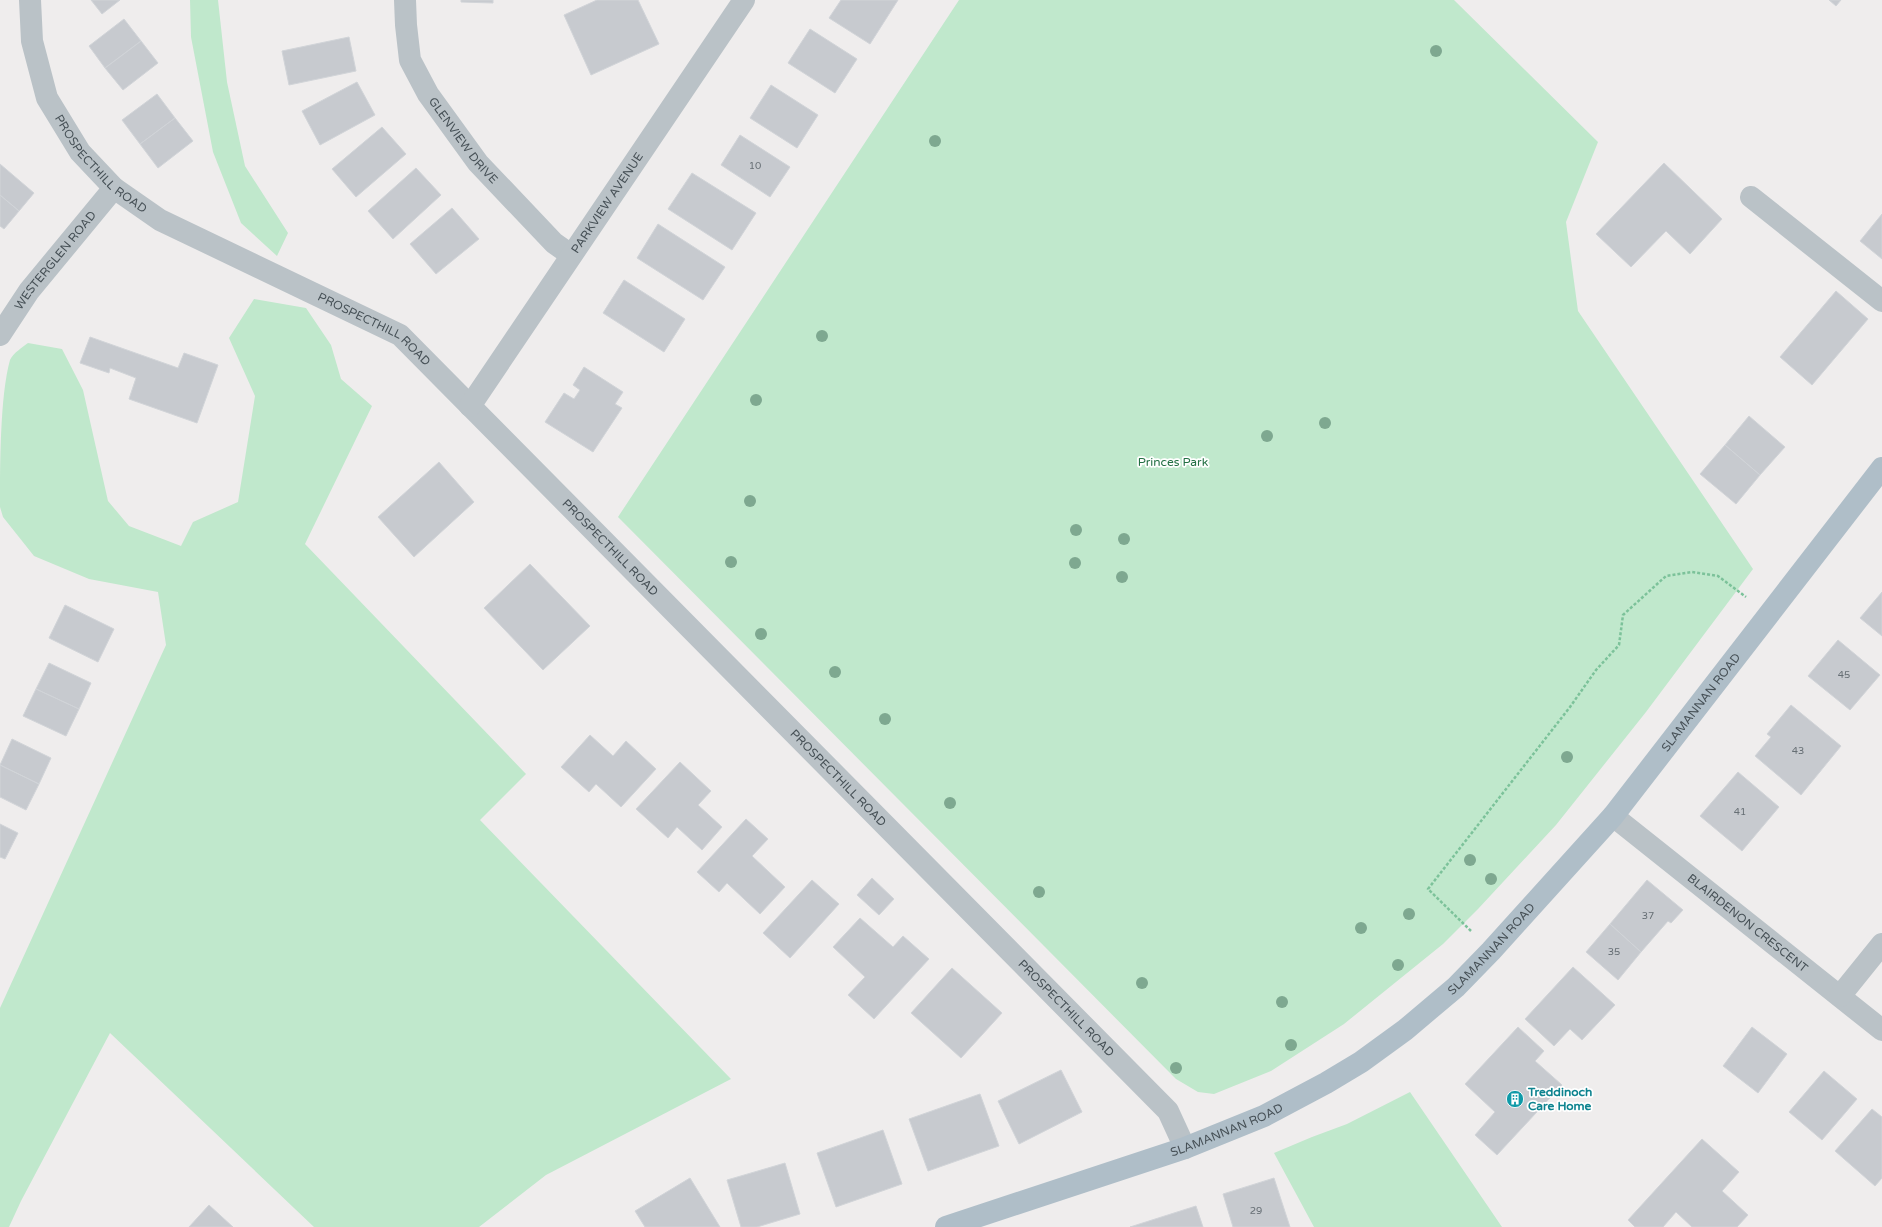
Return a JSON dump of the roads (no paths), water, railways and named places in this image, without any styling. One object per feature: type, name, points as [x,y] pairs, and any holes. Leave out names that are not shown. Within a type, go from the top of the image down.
[{"type":"main road","name":"SLAMANNAN ROAD","points":[[946,1227],[1184,1148],[1271,1113],[1361,1062],[1430,1009],[1491,951],[1613,816],[1882,468]]},
{"type":"street","name":"PROSPECTHILL ROAD","points":[[30,0],[32,41],[47,98],[80,152],[114,188],[160,220],[400,335],[1168,1111],[1184,1148]]},
{"type":"street","name":"GLENVIEW DRIVE","points":[[405,0],[410,60],[428,94],[478,163],[554,243],[571,255]]},
{"type":"street","name":"PARKVIEW AVENUE","points":[[470,406],[744,0]]},
{"type":"street","name":"WESTERGLEN ROAD","points":[[0,335],[29,291],[114,188]]},
{"type":"street","points":[[1751,197],[1882,301]]},
{"type":"street","name":"BLAIRDENON CRESCENT","points":[[1613,816],[1882,1030]]},
{"type":"street","points":[[1840,996],[1882,944]]},
{"type":"place","name":"Treddinoch Care Home","points":[[1515,1099]]},
{"type":"park label","name":"Princes Park","points":[[1173,462]]}]
